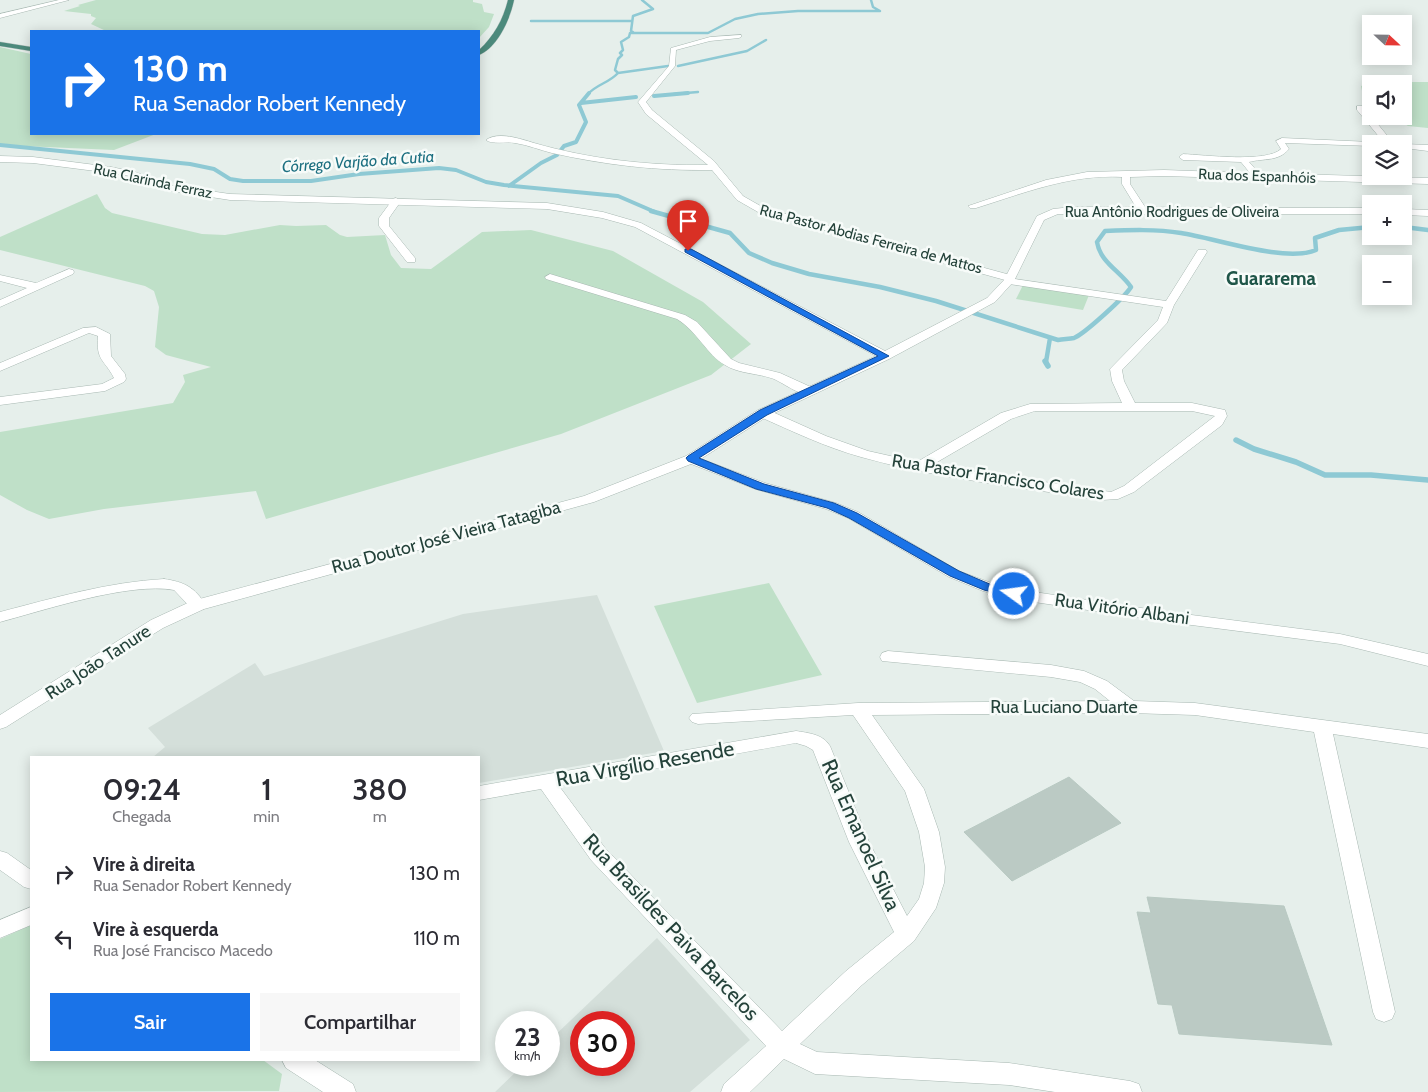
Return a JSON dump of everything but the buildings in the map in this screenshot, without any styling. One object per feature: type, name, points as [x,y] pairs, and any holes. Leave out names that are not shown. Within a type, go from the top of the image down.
[{"type":"highway","points":[[480,52],[497,34],[509,12],[510,0]]},
{"type":"highway","points":[[0,44],[30,49]]},
{"type":"street","points":[[0,16],[66,0]]},
{"type":"street","name":"Rua Pastor Abdias Ferreira de Mattos","points":[[739,36],[704,41],[673,49],[672,66],[642,102],[648,112],[714,167],[740,198],[761,210],[1009,279],[1170,305]]},
{"type":"street","points":[[1360,108],[1382,135]]},
{"type":"street","points":[[490,140],[506,138],[559,152],[658,166],[714,167]]},
{"type":"street","points":[[1183,157],[1261,159],[1278,155],[1285,149],[1280,141],[1282,140],[1362,144]]},
{"type":"street","points":[[1412,147],[1428,148]]},
{"type":"street","name":"Rua Clarinda Ferraz","points":[[0,159],[33,160],[111,170],[132,174],[166,187],[230,197],[263,200],[396,201],[547,206],[623,220],[673,243],[885,356]]},
{"type":"street","points":[[1245,160],[1245,164],[1256,176]]},
{"type":"street","name":"Rua dos Espanhóis","points":[[973,206],[1072,178],[1102,174],[1126,175],[1147,173],[1428,181]]},
{"type":"street","points":[[1126,175],[1126,184],[1142,210]]},
{"type":"street","points":[[396,201],[384,218],[384,226],[411,260]]},
{"type":"street","name":"Rua Antônio Rodrigues de Oliveira","points":[[885,356],[965,316],[991,300],[1009,279],[1040,218],[1056,212],[1142,210],[1362,211]]},
{"type":"street","points":[[1412,213],[1428,214]]},
{"type":"street","points":[[919,467],[1006,416],[1022,410],[1034,407],[1055,406],[1130,407],[1118,381],[1116,369],[1163,321],[1170,305],[1202,252]]},
{"type":"street","points":[[0,304],[69,272]]},
{"type":"street","points":[[550,277],[681,317],[693,324],[726,362],[776,376],[809,391]]},
{"type":"street","points":[[0,278],[37,287]]},
{"type":"street","points":[[0,367],[87,330],[96,330],[104,334],[102,352],[112,368],[119,374],[120,380],[105,387],[0,401]]},
{"type":"street","name":"Rua Doutor José Vieira Tatagiba","points":[[198,605],[590,498],[691,458],[763,412],[885,356]]},
{"type":"street","name":"Rua Pastor Francisco Colares","points":[[763,412],[840,446],[864,454],[919,467],[1082,494],[1113,496],[1129,489],[1218,422],[1222,416],[1220,413],[1208,409],[1130,407]]},
{"type":"street","name":"Rua Vitório Albani","points":[[691,458],[760,486],[831,506],[853,515],[954,574],[988,588],[1014,594],[1158,615],[1340,639],[1428,660]]},
{"type":"street","points":[[0,617],[116,589],[151,584],[178,586],[198,605]]},
{"type":"street","name":"Rua João Tanure","points":[[0,723],[157,624],[198,605]]},
{"type":"street","points":[[888,657],[1051,671],[1084,677],[1101,685],[1130,707]]},
{"type":"street","name":"Rua Luciano Duarte","points":[[698,718],[858,709],[1130,707],[1195,709],[1428,741]]},
{"type":"street","points":[[732,1092],[854,978],[906,935],[929,902],[934,883],[935,867],[930,832],[914,789],[884,742],[858,709]]},
{"type":"street","points":[[1322,727],[1384,1012]]},
{"type":"street","name":"Rua Virgílio Resende","points":[[480,793],[796,738],[811,740]]},
{"type":"street","name":"Rua Emanoel Silva","points":[[811,740],[821,746],[859,842],[906,935]]},
{"type":"street","name":"Rua Brasildes Paiva Barcelos","points":[[546,782],[598,854],[782,1046],[815,1064],[1009,1074],[1130,1092]]},
{"type":"street","points":[[0,858],[30,880]]},
{"type":"street","points":[[0,929],[30,916]]},
{"type":"street","points":[[295,1061],[332,1090]]},
{"type":"shaded area","points":[[597,595],[664,751],[480,783],[480,756],[154,756],[165,747],[148,728],[255,663],[264,676],[463,614]]},
{"type":"shaded area","points":[[657,938],[750,1040],[690,1092],[495,1092],[512,1076],[560,1076],[560,1031],[570,1021],[570,1076],[635,1076],[635,1011],[580,1011]]},
{"type":"green space","points":[[96,0],[473,0],[473,2],[482,4],[484,12],[494,14],[489,27],[480,37],[480,30],[104,30],[91,24],[96,18],[91,16],[91,14],[64,11],[80,6],[78,5]]},
{"type":"green space","points":[[0,47],[30,54],[30,135],[153,135],[114,150],[0,145]]},
{"type":"green space","points":[[1412,82],[1428,82],[1428,128],[1406,125],[1412,125]]},
{"type":"green space","points":[[97,194],[105,208],[112,213],[202,234],[225,235],[280,225],[326,225],[340,235],[347,237],[385,235],[391,255],[401,268],[431,269],[482,232],[531,230],[613,251],[703,302],[751,344],[711,375],[561,434],[266,519],[256,491],[104,509],[49,519],[27,510],[0,495],[0,432],[173,403],[185,382],[183,375],[211,367],[166,355],[155,347],[159,307],[154,291],[145,286],[0,250],[0,237]]},
{"type":"green space","points":[[1023,285],[1089,295],[1083,310],[1016,299]]},
{"type":"green space","points":[[769,583],[822,675],[697,703],[654,606]]},
{"type":"green space","points":[[30,925],[30,1061],[264,1061],[282,1074],[279,1091],[0,1092],[0,939]]},
{"type":"waterway","points":[[633,32],[631,31],[633,16],[653,9],[642,0]]},
{"type":"waterway","points":[[618,73],[615,70],[618,59],[622,55],[620,53],[623,50],[621,42],[629,37],[630,33],[708,33],[735,19],[758,14],[798,11],[880,11],[873,7],[871,0]]},
{"type":"waterway","points":[[531,21],[632,21]]},
{"type":"waterway","points":[[678,66],[747,51],[766,40]]},
{"type":"waterway","points":[[618,73],[668,66]]},
{"type":"waterway","points":[[589,94],[618,73]]},
{"type":"waterway","points":[[674,94],[698,92]]},
{"type":"waterway","points":[[654,96],[688,93]]},
{"type":"waterway","points":[[510,186],[541,163],[557,155],[564,146],[576,142],[586,122],[579,105],[589,94]]},
{"type":"waterway","points":[[581,103],[636,97]]},
{"type":"waterway","name":"Córrego Varjão da Cutia","points":[[0,145],[190,164],[214,169],[230,179],[243,181],[311,181],[359,174],[439,168],[456,170],[486,182],[510,186]]},
{"type":"waterway","points":[[510,186],[618,196],[655,212]]},
{"type":"waterway","points":[[651,211],[730,233],[749,253],[772,263],[809,274],[880,287],[936,301],[1058,340],[1074,338],[1079,335],[1095,323],[1131,287],[1106,261],[1099,249],[1097,242],[1105,231],[1143,230],[1172,232],[1287,254],[1316,250],[1315,238],[1339,230],[1362,228]]},
{"type":"waterway","points":[[1412,228],[1428,230]]},
{"type":"waterway","points":[[1046,362],[1050,338]]},
{"type":"waterway","points":[[1045,361],[1048,366]]},
{"type":"waterway","points":[[1236,440],[1254,449],[1296,462],[1325,475],[1371,475],[1428,480]]},
{"type":"district","name":"Guararema","points":[[1271,278]]},
{"type":"route","points":[[688,251],[885,356],[763,412],[691,458],[760,486],[831,506],[853,515],[954,574],[988,588],[1014,594]]}]
